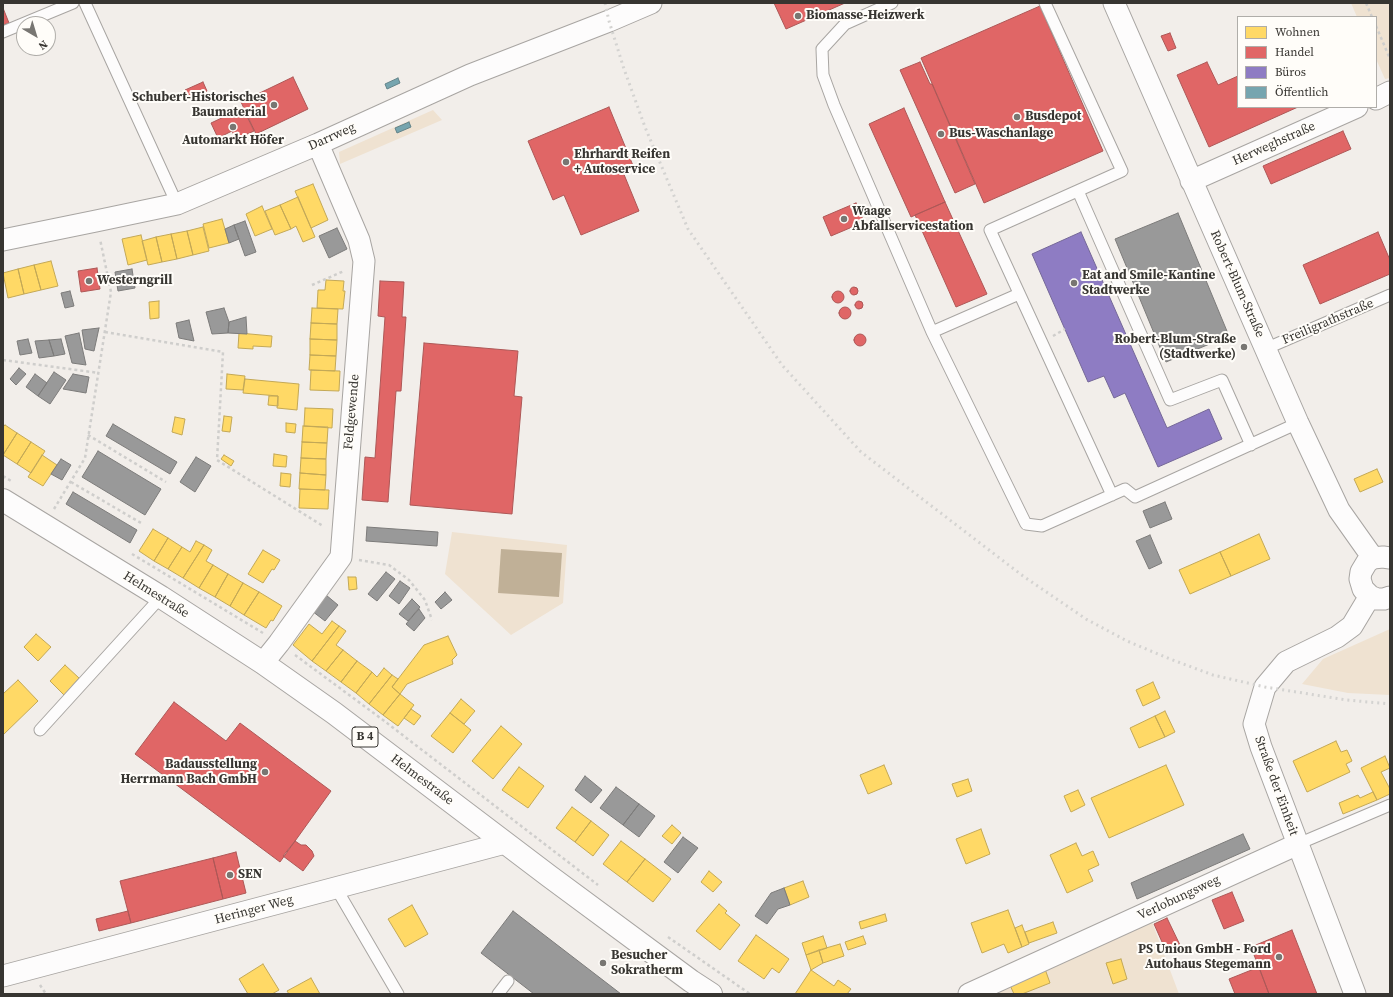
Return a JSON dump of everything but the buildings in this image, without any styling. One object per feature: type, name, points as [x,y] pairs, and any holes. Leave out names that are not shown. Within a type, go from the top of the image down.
[{"type":"main road","name":"Helmestraße","points":[[3,500],[161,597],[263,663],[711,994]]},
{"type":"street","name":"Darrweg","points":[[3,240],[177,204],[318,144],[470,75],[609,21],[651,3]]},
{"type":"street","name":"Robert-Blum-Straße","points":[[1114,3],[1298,424],[1339,510],[1382,558]]},
{"type":"street","points":[[1377,98],[1390,92]]},
{"type":"street","name":"Herweghstraße","points":[[1191,181],[1355,108]]},
{"type":"street","name":"Feldgewende","points":[[318,144],[359,240],[364,261],[341,557]]},
{"type":"street","points":[[263,663],[341,557]]},
{"type":"street","name":"Straße der Einheit","points":[[1355,994],[1261,747],[1254,724],[1265,687],[1286,662],[1337,637],[1352,626],[1380,597],[1363,590],[1360,579],[1361,572],[1367,562],[1382,558]]},
{"type":"street","name":"Heringer Weg","points":[[3,976],[505,843]]},
{"type":"street","name":"Verlobungsweg","points":[[969,994],[1298,844]]},
{"type":"lane","points":[[3,32],[73,3]]},
{"type":"lane","points":[[85,3],[177,204]]},
{"type":"lane","points":[[892,3],[845,24],[822,49],[823,75],[834,105],[932,332],[1026,524],[1042,526],[1125,489],[1135,497],[1298,424]]},
{"type":"lane","points":[[1045,3],[1122,171],[990,230],[1112,495]]},
{"type":"lane","points":[[1078,191],[1170,400],[1222,380],[1251,445]]},
{"type":"lane","points":[[932,332],[1020,294]]},
{"type":"lane","name":"Freiligrathstraße","points":[[1265,349],[1390,295]]},
{"type":"lane","points":[[40,730],[161,597]]},
{"type":"lane","name":"Verlobungsweg","points":[[1298,844],[1390,805]]},
{"type":"lane","points":[[336,888],[398,994]]},
{"type":"lane","points":[[498,994],[508,981]]},
{"type":"path","points":[[1366,3],[1372,16]]},
{"type":"path","points":[[1377,28],[1390,59]]},
{"type":"path","points":[[44,526],[85,458],[111,292],[96,221]]},
{"type":"path","points":[[312,285],[364,261]]},
{"type":"path","points":[[1049,338],[1065,330]]},
{"type":"path","points":[[105,332],[223,352],[217,460],[330,530],[343,532]]},
{"type":"path","points":[[3,360],[98,373]]},
{"type":"path","points":[[88,435],[166,482]]},
{"type":"path","points":[[71,482],[140,523]]},
{"type":"path","points":[[341,557],[389,565],[409,580],[425,600],[432,620]]},
{"type":"shaded area","points":[[1351,3],[1390,3],[1390,78],[1385,79],[1377,61],[1377,16],[1357,16]]},
{"type":"shaded area","points":[[433,110],[442,120],[340,164],[339,152]]},
{"type":"shaded area","points":[[452,532],[567,545],[563,603],[511,635],[445,574]]},
{"type":"shaded area","points":[[501,549],[562,553],[559,597],[498,593]]},
{"type":"shaded area","points":[[1390,629],[1390,695],[1348,693],[1302,684],[1323,659]]},
{"type":"shaded area","points":[[1152,922],[1179,994],[988,994]]},
{"type":"railway","points":[[605,3],[624,69],[645,127],[688,229],[782,365],[861,452],[1023,576],[1086,619],[1127,641],[1213,675],[1265,687],[1347,700],[1390,704]]},
{"type":"place","name":"Biomasse-Heizwerk","points":[[798,16]]},
{"type":"place","name":"Schubert-Historisches Baumaterial","points":[[274,105]]},
{"type":"place","name":"Busdepot","points":[[1017,117]]},
{"type":"place","name":"Automarkt Höfer","points":[[233,127]]},
{"type":"place","name":"Bus-Waschanlage","points":[[941,134]]},
{"type":"place","name":"Ehrhardt Reifen + Autoservice","points":[[566,162]]},
{"type":"place","name":"Waage Abfallservicestation","points":[[844,219]]},
{"type":"place","name":"Westerngrill","points":[[89,281]]},
{"type":"place","name":"Eat and Smile-Kantine Stadtwerke","points":[[1074,283]]},
{"type":"place","name":"Robert-Blum-Straße (Stadtwerke)","points":[[1244,347]]},
{"type":"place","name":"Badausstellung Herrmann Bach GmbH","points":[[265,772]]},
{"type":"place","name":"SEN","points":[[230,875]]},
{"type":"place","name":"PS Union GmbH - Ford Autohaus Stegemann","points":[[1279,957]]},
{"type":"place","name":"Besucher Sokratherm","points":[[603,963]]}]
